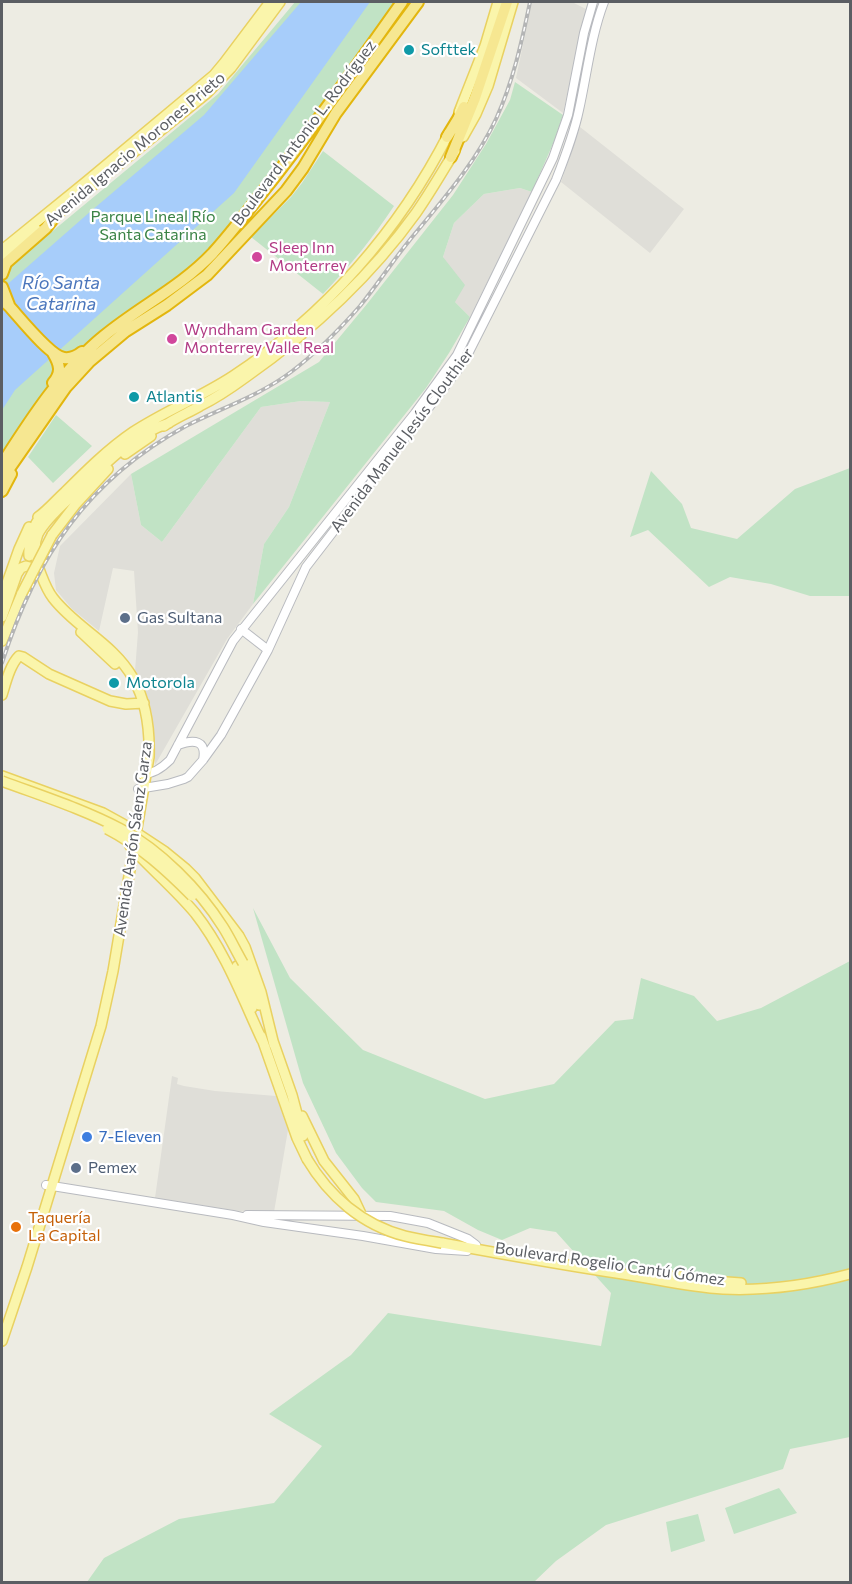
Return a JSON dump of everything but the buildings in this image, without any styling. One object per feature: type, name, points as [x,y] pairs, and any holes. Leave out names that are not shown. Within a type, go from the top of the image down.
[{"type":"highway","name":"Boulevard Antonio L. Rodríguez","points":[[2,464],[60,382],[92,345],[117,325],[168,292],[213,253],[282,167],[402,2]]},
{"type":"highway","name":"Boulevard Antonio L. Rodríguez","points":[[2,479],[66,387],[89,362],[126,331],[167,305],[207,274],[286,191],[342,105],[418,2]]},
{"type":"highway","points":[[447,137],[471,92],[489,41],[499,2]]},
{"type":"highway","points":[[451,157],[475,98],[507,2]]},
{"type":"highway","points":[[2,274],[6,263],[46,228],[56,215]]},
{"type":"highway","points":[[2,287],[5,303],[53,353],[58,362],[58,375],[2,450]]},
{"type":"highway","points":[[53,353],[70,358],[92,345]]},
{"type":"highway","points":[[2,491],[11,475],[18,454]]},
{"type":"main road","name":"Avenida Ignacio Morones Prieto","points":[[2,250],[214,75],[270,2]]},
{"type":"main road","name":"Avenida Ignacio Morones Prieto","points":[[2,258],[207,93],[231,68],[280,2]]},
{"type":"main road","points":[[2,635],[52,535],[75,505],[118,459],[169,423],[246,378],[336,303],[384,253],[425,199],[476,114],[488,86],[513,2]]},
{"type":"main road","points":[[2,597],[25,534],[34,521],[118,443],[135,431],[232,377],[288,335],[337,291],[404,209],[447,137]]},
{"type":"main road","points":[[2,244],[26,230]]},
{"type":"main road","name":"Avenida Aarón Sáenz Garza","points":[[49,1185],[101,1026],[113,971],[129,876],[131,827],[144,774],[144,729],[142,704],[132,677],[108,647],[52,597],[45,585],[35,556],[35,547],[38,534],[45,524],[99,470],[123,448],[146,432],[169,423]]},
{"type":"main road","name":"Avenida Aarón Sáenz Garza","points":[[42,514],[29,544],[30,557],[40,587],[49,602],[118,667],[142,704]]},
{"type":"main road","points":[[2,617],[19,570],[28,566],[34,570]]},
{"type":"main road","points":[[2,587],[10,572]]},
{"type":"main road","points":[[2,695],[12,667],[19,656],[49,674],[110,701],[142,704]]},
{"type":"main road","points":[[2,776],[84,806],[131,827],[186,869],[195,878],[244,947],[261,992],[274,1046]]},
{"type":"main road","points":[[2,784],[100,822],[131,847],[180,895],[216,942],[262,1040]]},
{"type":"main road","points":[[2,784],[102,819],[149,848],[198,894],[223,926],[240,964]]},
{"type":"main road","name":"Avenida Aarón Sáenz Garza","points":[[2,1341],[3,1322],[27,1267],[98,1021],[131,847]]},
{"type":"main road","points":[[129,876],[140,867],[150,868]]},
{"type":"main road","points":[[180,895],[189,892],[195,878]]},
{"type":"main road","name":"Boulevard Rogelio Cantú Gómez","points":[[240,964],[262,1040],[297,1138],[309,1157]]},
{"type":"main road","name":"Boulevard Rogelio Cantú Gómez","points":[[240,964],[292,1095],[314,1171],[344,1205],[363,1218],[406,1236],[443,1240],[592,1270],[722,1289],[758,1289],[802,1284],[850,1274]]},
{"type":"main road","points":[[292,1095],[324,1161],[354,1199],[364,1216]]},
{"type":"main road","name":"Boulevard Rogelio Cantú Gómez","points":[[478,1248],[722,1282],[797,1279],[830,1274],[850,1268]]},
{"type":"street","name":"Avenida Manuel Jesús Clouthier","points":[[144,774],[163,767],[178,745],[233,641],[415,412],[457,355],[553,158],[568,115],[584,33],[593,2]]},
{"type":"street","name":"Avenida Manuel Jesús Clouthier","points":[[141,789],[183,780],[203,760],[221,735],[268,650],[306,567],[457,371],[476,339],[556,180],[567,153],[604,2]]},
{"type":"street","points":[[242,629],[268,650]]},
{"type":"street","points":[[178,745],[189,741],[200,744],[204,750],[203,760]]},
{"type":"street","name":"Boulevard Rogelio Cantú Gómez","points":[[49,1185],[436,1249],[478,1248]]},
{"type":"street","name":"Boulevard Rogelio Cantú Gómez","points":[[233,1215],[390,1216],[420,1221],[468,1239],[478,1248]]},
{"type":"street","points":[[322,1215],[318,1223],[324,1230]]},
{"type":"street","points":[[363,1236],[370,1224],[364,1216]]},
{"type":"shaded area","points":[[532,2],[572,2],[586,9],[563,113],[516,78]]},
{"type":"shaded area","points":[[580,127],[684,209],[650,253],[561,182]]},
{"type":"shaded area","points":[[520,188],[532,192],[470,317],[455,302],[443,257],[454,223],[484,194]]},
{"type":"shaded area","points":[[301,401],[330,402],[289,507],[264,544],[253,604],[227,639],[155,765],[152,713],[143,685],[135,671],[138,632],[134,571],[113,568],[99,631],[72,609],[56,590],[54,573],[60,546],[131,474],[141,525],[162,542],[261,407]]},
{"type":"shaded area","points":[[172,1076],[178,1078],[177,1084],[184,1086],[276,1096],[288,1130],[274,1212],[238,1211],[155,1198]]},
{"type":"green space","name":"Río Santa Catarina","points":[[295,2],[402,2],[280,169],[199,265],[69,366],[2,452],[2,273],[218,94]]},
{"type":"green space","points":[[515,82],[563,115],[532,192],[520,188],[484,194],[454,223],[443,257],[465,285],[455,302],[470,317],[426,388],[253,604],[264,544],[289,507],[330,402],[301,401],[261,407],[162,542],[141,525],[131,474],[319,362],[453,195],[486,144],[510,100]]},
{"type":"green space","points":[[323,151],[394,206],[360,252],[323,294],[251,237],[291,197]]},
{"type":"green space","points":[[56,415],[92,446],[53,483],[28,457]]},
{"type":"green space","points":[[850,468],[850,596],[810,596],[771,584],[730,577],[709,587],[648,530],[630,537],[651,471],[682,504],[691,528],[737,539],[795,489]]},
{"type":"green space","points":[[253,908],[290,978],[363,1050],[485,1099],[554,1084],[615,1021],[633,1019],[641,978],[694,996],[717,1021],[761,1008],[850,961],[850,1437],[790,1449],[783,1469],[606,1525],[556,1561],[534,1582],[87,1582],[104,1558],[179,1519],[274,1503],[322,1446],[269,1414],[351,1355],[388,1313],[601,1346],[611,1293],[556,1232],[530,1228],[502,1240],[444,1211],[376,1202],[362,1188],[336,1153],[303,1083]]},
{"type":"green space","points":[[779,1488],[797,1513],[734,1534],[725,1508]]},
{"type":"green space","points":[[698,1514],[705,1541],[671,1552],[666,1522]]},
{"type":"water","name":"Río Santa Catarina","points":[[301,2],[370,2],[234,193],[15,390],[2,410],[2,289],[204,115]]},
{"type":"railway","points":[[2,663],[31,589],[49,556],[93,497],[120,471],[151,447],[186,426],[266,388],[291,372],[327,341],[360,306],[456,183],[488,136],[512,76],[530,2]]},
{"type":"place","name":"Softtek","points":[[409,50]]},
{"type":"place","name":"Sleep Inn Monterrey","points":[[257,257]]},
{"type":"place","name":"Wyndham Garden Monterrey Valle Real","points":[[172,339]]},
{"type":"place","name":"Atlantis","points":[[134,397]]},
{"type":"place","name":"Gas Sultana","points":[[125,618]]},
{"type":"place","name":"Motorola","points":[[114,683]]},
{"type":"place","name":"7-Eleven","points":[[87,1137]]},
{"type":"place","name":"Pemex","points":[[76,1168]]},
{"type":"place","name":"Taquería La Capital","points":[[16,1227]]},
{"type":"park label","name":"Parque Lineal Río Santa Catarina","points":[[153,226]]}]
